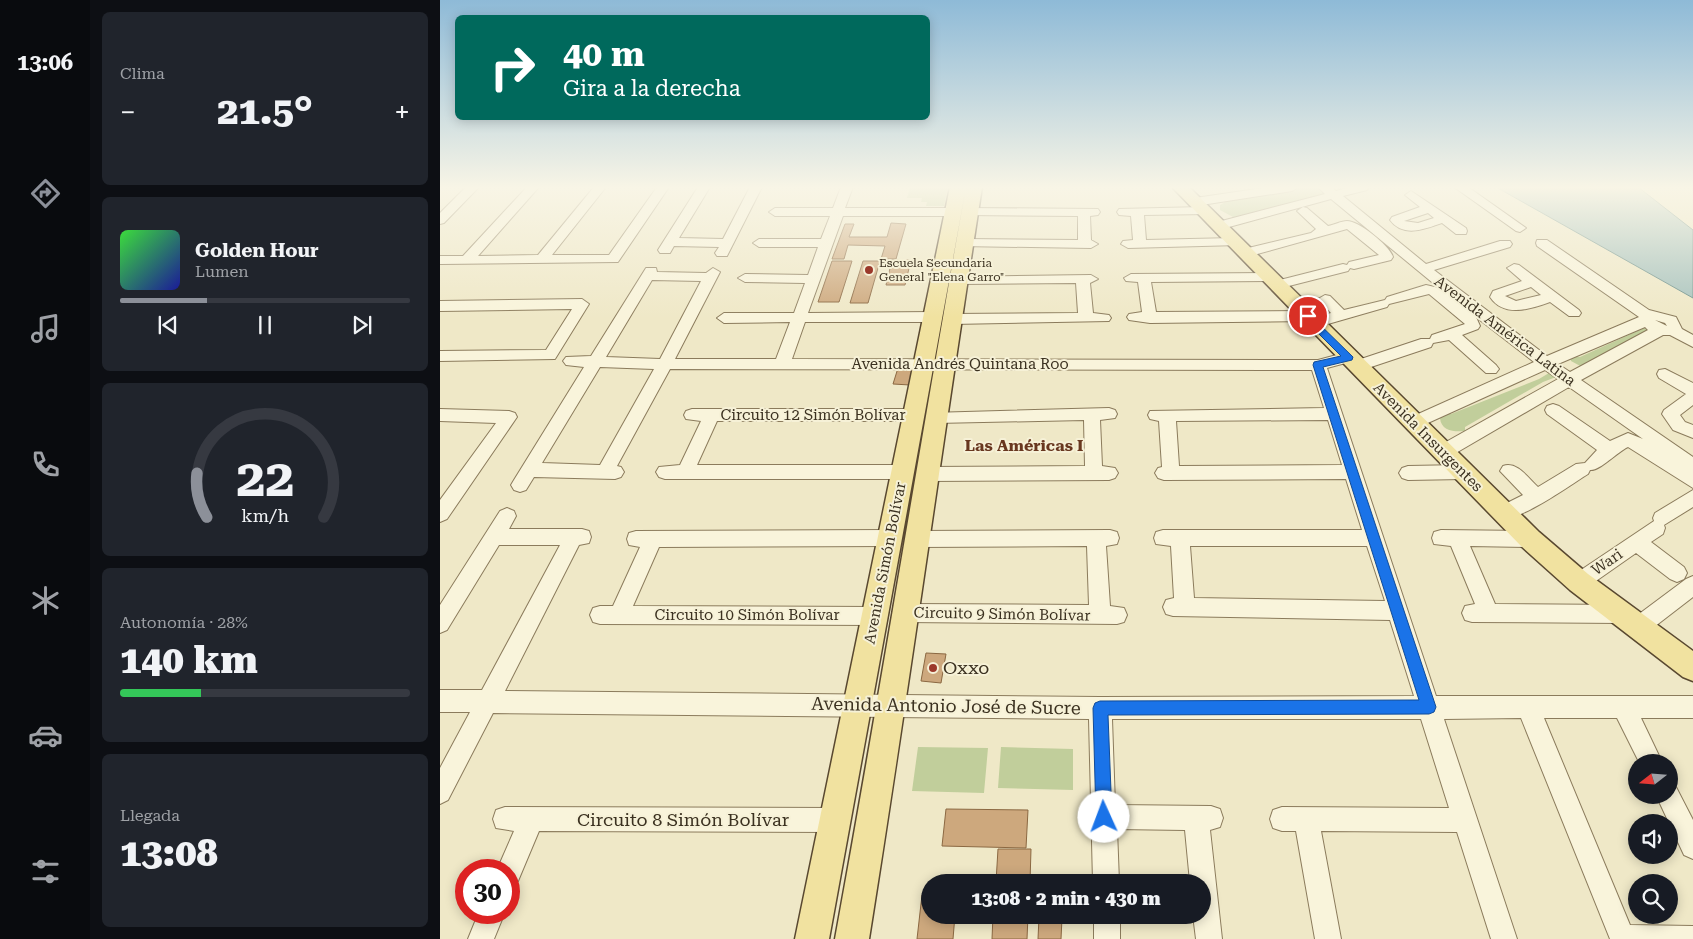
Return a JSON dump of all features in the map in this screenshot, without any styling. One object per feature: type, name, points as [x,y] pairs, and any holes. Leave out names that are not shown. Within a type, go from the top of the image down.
[{"type":"main road","name":"Avenida Simón Bolívar","points":[[934,364],[933,317],[944,260],[955,231]]},
{"type":"main road","name":"Avenida Simón Bolívar","points":[[812,939],[889,538],[914,473],[934,364],[952,318],[963,252],[962,231]]},
{"type":"main road","name":"Avenida Insurgentes","points":[[1223,231],[1530,540],[1579,582],[1693,668]]},
{"type":"main road","points":[[944,260],[963,252]]},
{"type":"main road","name":"Avenida Simón Bolívar","points":[[852,939],[892,705],[916,539],[914,473]]},
{"type":"street","points":[[467,260],[493,231]]},
{"type":"street","points":[[542,259],[565,231]]},
{"type":"street","points":[[440,260],[613,259],[633,231]]},
{"type":"street","points":[[677,231],[667,246],[724,248],[733,231]]},
{"type":"street","points":[[782,364],[830,231]]},
{"type":"street","points":[[963,252],[1088,244],[1088,231]]},
{"type":"street","points":[[1135,231],[1134,244],[1239,247],[1325,231]]},
{"type":"street","points":[[1367,231],[1377,234],[1384,231]]},
{"type":"street","name":"Avenida América Latina","points":[[1374,231],[1461,305],[1551,361]]},
{"type":"street","points":[[1150,318],[1137,278],[1250,279],[1272,281],[1304,278],[1386,257],[1377,234]]},
{"type":"street","name":"Avenida América Latina","points":[[1377,234],[1430,266],[1573,377],[1670,457],[1693,466]]},
{"type":"street","points":[[759,243],[826,243]]},
{"type":"street","points":[[1542,243],[1657,324],[1693,342]]},
{"type":"street","points":[[1430,266],[1505,244]]},
{"type":"street","points":[[1514,268],[1574,313]]},
{"type":"street","points":[[520,485],[598,362],[650,274],[711,274],[610,472],[531,470]]},
{"type":"street","points":[[745,278],[814,278]]},
{"type":"street","points":[[1304,278],[1341,315]]},
{"type":"street","points":[[958,280],[1087,279],[1086,318]]},
{"type":"street","points":[[1533,282],[1498,294],[1497,297],[1502,302],[1514,307],[1553,296]]},
{"type":"street","points":[[1134,317],[1311,320],[1341,315],[1426,290],[1434,291],[1461,305]]},
{"type":"street","points":[[1485,308],[1502,302]]},
{"type":"street","points":[[440,306],[582,304],[550,355],[440,356]]},
{"type":"street","name":"Avenida Andrés Quintana Roo","points":[[571,361],[665,364],[1318,365],[1352,361],[1438,339],[1473,326],[1461,305]]},
{"type":"street","points":[[724,318],[933,317]]},
{"type":"street","points":[[952,318],[1104,318]]},
{"type":"street","points":[[1413,423],[1551,361],[1657,324]]},
{"type":"street","points":[[1443,452],[1573,377],[1657,324]]},
{"type":"street","points":[[1438,339],[1491,369]]},
{"type":"street","points":[[1318,365],[1504,939]]},
{"type":"street","points":[[1665,374],[1693,390]]},
{"type":"street","name":"Avenida América Latina","points":[[1573,377],[1679,432],[1693,455]]},
{"type":"street","points":[[1679,432],[1670,414],[1693,397]]},
{"type":"street","points":[[1552,410],[1609,449]]},
{"type":"street","name":"Circuito 12 Simón Bolívar","points":[[692,414],[924,416],[1100,414],[1102,473],[914,473]]},
{"type":"street","points":[[1334,414],[1161,415],[1167,473],[1352,472]]},
{"type":"street","points":[[440,415],[508,417],[440,514]]},
{"type":"street","name":"Circuito 12 Simón Bolívar","points":[[685,472],[712,415]]},
{"type":"street","points":[[1503,513],[1537,497],[1587,467],[1609,449],[1628,439],[1670,457],[1693,481]]},
{"type":"street","points":[[1509,471],[1537,497]]},
{"type":"street","points":[[665,472],[914,473]]},
{"type":"street","points":[[1408,472],[1463,472]]},
{"type":"street","name":"Wari","points":[[1579,582],[1636,542],[1659,523],[1690,503]]},
{"type":"street","points":[[440,623],[507,516]]},
{"type":"street","points":[[440,792],[486,701],[579,537],[494,537]]},
{"type":"street","name":"Circuito 10 Simón Bolívar","points":[[874,616],[609,615],[645,539],[889,538]]},
{"type":"street","name":"Circuito 9 Simón Bolívar","points":[[905,613],[1108,615],[1103,538],[916,539]]},
{"type":"street","points":[[1374,538],[1171,539],[1179,607],[1398,611]]},
{"type":"street","points":[[1530,540],[1449,538],[1481,613],[1629,621],[1685,579]]},
{"type":"street","name":"Wari","points":[[1636,542],[1685,579]]},
{"type":"street","name":"Avenida Antonio José de Sucre","points":[[440,701],[1100,708],[1693,707]]},
{"type":"street","points":[[1100,708],[1106,874]]},
{"type":"street","points":[[1528,708],[1623,938],[1693,939]]},
{"type":"street","points":[[1624,708],[1647,754]]},
{"type":"street","points":[[1672,804],[1693,846]]},
{"type":"street","points":[[1104,817],[1204,818],[1209,939]]},
{"type":"street","name":"Circuito 8 Simón Bolívar","points":[[505,819],[836,820]]},
{"type":"street","points":[[1328,939],[1294,819],[1465,820]]},
{"type":"street","points":[[514,859],[530,820]]},
{"type":"street","points":[[481,939],[487,924]]},
{"type":"street","points":[[1106,924],[1107,939]]},
{"type":"green space","points":[[1644,328],[1649,331],[1589,363],[1584,368],[1571,361],[1570,358],[1574,356],[1580,357]]},
{"type":"green space","points":[[1549,373],[1556,377],[1543,382],[1465,427],[1465,431],[1449,430],[1441,422],[1440,418],[1444,413],[1451,414],[1539,379]]},
{"type":"green space","points":[[918,747],[988,748],[984,793],[912,791]]},
{"type":"green space","points":[[1001,747],[1073,749],[1073,790],[998,788]]},
{"type":"water","points":[[1574,231],[1693,231],[1693,298]]},
{"type":"building","points":[[842,231],[851,231],[849,237],[887,237],[889,231],[904,231],[896,259],[881,259],[885,246],[848,245],[844,259],[832,259]]},
{"type":"building","points":[[892,260],[911,260],[905,285],[886,285]]},
{"type":"building","points":[[832,261],[852,261],[839,302],[818,302]]},
{"type":"building","points":[[863,261],[880,261],[868,303],[850,303]]},
{"type":"building","points":[[898,368],[914,368],[910,385],[893,384]]},
{"type":"building","name":"Oxxo","points":[[926,653],[946,654],[941,683],[921,681]]},
{"type":"building","points":[[946,809],[1028,810],[1026,848],[942,846]]},
{"type":"building","points":[[998,849],[1031,849],[1030,874],[996,874]]},
{"type":"building","points":[[921,904],[921,924],[954,924],[953,939],[917,939]]},
{"type":"building","points":[[993,924],[1028,924],[1027,939],[992,939]]},
{"type":"building","points":[[1039,924],[1062,924],[1061,939],[1038,939]]},
{"type":"place","name":"Escuela Secundaria General \"Elena Garro\"","points":[[869,270]]},
{"type":"place","name":"Oxxo","points":[[933,668]]},
{"type":"district","name":"Las Américas I","points":[[1024,445]]},
{"type":"route","points":[[1104,817],[1100,708],[1429,707],[1318,365],[1348,357],[1308,316]]}]
